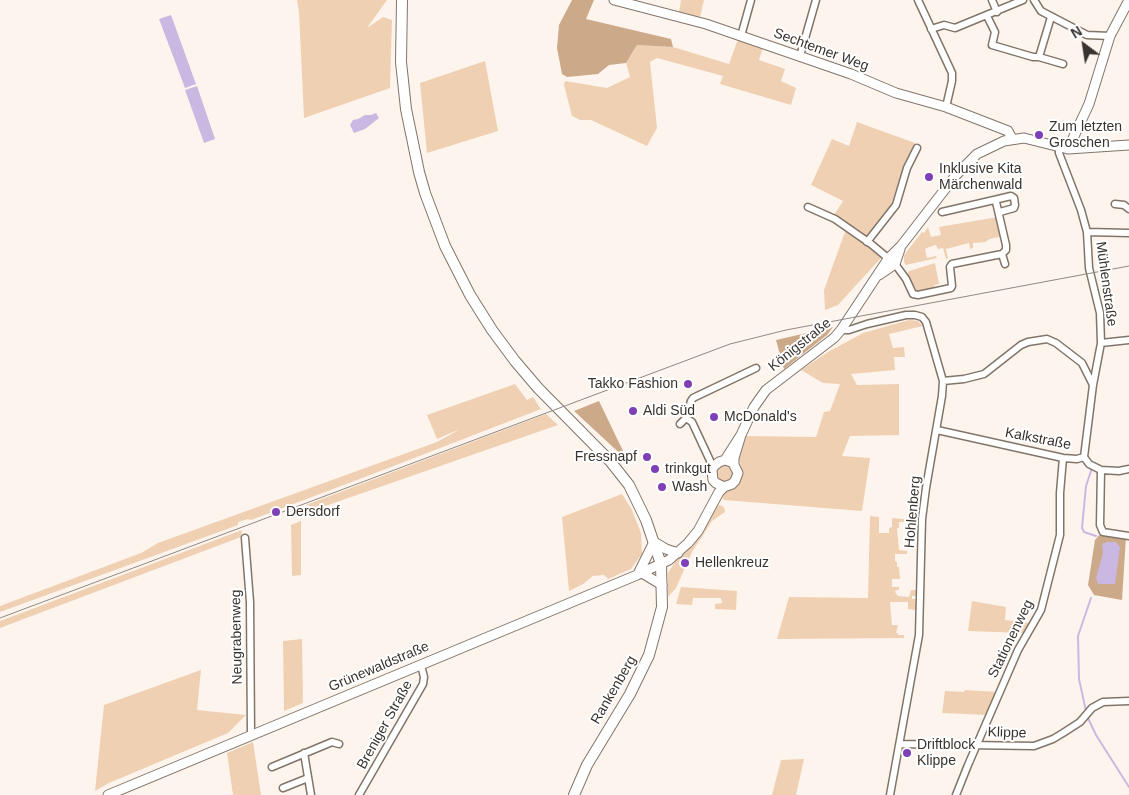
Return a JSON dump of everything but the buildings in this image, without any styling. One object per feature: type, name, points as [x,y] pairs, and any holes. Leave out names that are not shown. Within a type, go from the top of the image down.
[{"type":"main road","name":"Rankenberg","points":[[402,0],[401,62],[406,109],[423,186],[448,253],[478,310],[515,361],[538,388],[610,461],[629,485],[654,542],[660,564],[662,607],[649,655],[630,694],[587,765],[574,795]]},
{"type":"street","name":"Sechtemer Weg","points":[[614,0],[706,24],[800,56],[851,74],[896,93],[946,107],[1008,131],[1012,139]]},
{"type":"street","points":[[741,36],[751,0]]},
{"type":"street","points":[[800,56],[816,0]]},
{"type":"street","points":[[918,0],[952,76],[946,107]]},
{"type":"street","points":[[992,0],[998,12]]},
{"type":"street","points":[[931,29],[944,25],[955,28],[998,12],[1023,0]]},
{"type":"street","points":[[1034,0],[1041,11],[1086,35],[1110,36]]},
{"type":"street","points":[[1064,148],[1089,104],[1110,36],[1128,0]]},
{"type":"street","points":[[987,16],[995,32],[992,45],[1063,64]]},
{"type":"street","points":[[1039,57],[1051,17]]},
{"type":"street","points":[[892,262],[901,246],[966,163],[983,150],[1012,139],[1024,138],[1064,148],[1129,146]]},
{"type":"street","points":[[867,242],[896,205],[907,168],[918,148]]},
{"type":"street","name":"Mühlenstraße","points":[[1064,148],[1059,154],[1081,210],[1087,232],[1089,268],[1100,313],[1101,343],[1092,385],[1084,457]]},
{"type":"street","points":[[942,212],[1011,196],[1014,198],[1014,208],[1000,212]]},
{"type":"street","points":[[808,207],[835,219],[867,242],[892,262],[906,279],[913,294],[918,295],[951,288],[950,267],[952,264],[1002,254],[1006,250],[1000,212],[994,200]]},
{"type":"street","points":[[1118,203],[1129,209]]},
{"type":"street","points":[[1087,232],[1129,233]]},
{"type":"street","points":[[1002,254],[1004,264]]},
{"type":"street","name":"Königstraße","points":[[660,564],[678,553],[698,531],[720,485],[728,486],[735,481],[738,473],[734,465],[741,435],[754,407],[766,390],[834,338],[877,277],[892,262]]},
{"type":"street","name":"Hohlenberg","points":[[841,330],[849,330],[906,315],[922,316],[926,322],[943,381],[922,519],[918,634],[890,795]]},
{"type":"street","points":[[943,381],[964,380],[984,374],[1016,348],[1028,342],[1038,340],[1056,343],[1082,363],[1097,366]]},
{"type":"street","points":[[1101,343],[1129,340]]},
{"type":"street","points":[[1082,363],[1092,385]]},
{"type":"street","points":[[680,424],[686,418],[693,398],[756,368]]},
{"type":"street","points":[[686,418],[692,422],[707,452],[719,463],[734,465]]},
{"type":"street","name":"Kalkstraße","points":[[937,430],[1063,458],[1077,459],[1084,457],[1089,464],[1101,470]]},
{"type":"street","name":"Königstraße","points":[[719,463],[741,435]]},
{"type":"street","name":"Stationenweg","points":[[956,795],[1018,650],[1041,610],[1060,535],[1060,493],[1063,458]]},
{"type":"street","points":[[719,463],[712,476],[720,485]]},
{"type":"street","points":[[1129,469],[1101,470],[1100,525],[1103,532],[1129,536]]},
{"type":"street","name":"Neugrabenweg","points":[[245,538],[250,602],[251,735]]},
{"type":"street","points":[[662,585],[640,574],[654,542],[678,553]]},
{"type":"street","name":"Grünewaldstraße","points":[[108,795],[640,574],[660,564]]},
{"type":"street","name":"Breniger Straße","points":[[359,795],[423,684],[424,677],[420,665]]},
{"type":"street","name":"Klippe","points":[[900,744],[1034,746],[1053,739],[1080,722],[1089,712],[1103,702],[1129,701]]},
{"type":"street","points":[[272,767],[332,742],[340,744]]},
{"type":"street","points":[[304,753],[311,795]]},
{"type":"street","points":[[283,788],[308,778]]},
{"type":"shaded area","points":[[297,0],[387,0],[367,28],[383,17],[392,20],[390,88],[304,118]]},
{"type":"shaded area","points":[[572,0],[594,0],[586,19],[671,39],[673,47],[637,45],[626,63],[609,65],[598,74],[567,77],[562,74],[557,48],[559,25]]},
{"type":"shaded area","points":[[681,0],[704,0],[700,17],[679,12]]},
{"type":"shaded area","points":[[171,15],[196,84],[185,88],[159,19]]},
{"type":"shaded area","points":[[738,39],[763,48],[759,60],[785,69],[781,81],[796,88],[791,105],[720,84],[723,76],[657,58],[650,62],[657,128],[647,146],[591,120],[580,120],[572,116],[564,85],[565,81],[607,88],[630,77],[626,63],[637,45],[673,47],[729,64]]},
{"type":"shaded area","points":[[485,61],[498,131],[427,153],[420,83]]},
{"type":"shaded area","points":[[197,86],[215,139],[204,143],[185,90]]},
{"type":"shaded area","points":[[376,113],[379,118],[365,129],[354,133],[350,125],[353,120]]},
{"type":"shaded area","points":[[857,122],[915,143],[904,164],[891,205],[866,237],[834,215],[843,201],[811,185],[832,139],[849,146]]},
{"type":"shaded area","points":[[998,217],[1002,236],[985,242],[973,243],[973,248],[970,249],[969,243],[946,249],[948,258],[946,259],[943,248],[938,249],[936,245],[925,249],[927,258],[936,256],[937,258],[906,265],[904,262],[904,255],[928,227],[931,237],[941,235],[939,227]]},
{"type":"shaded area","points":[[846,229],[881,258],[838,305],[825,310],[824,290]]},
{"type":"shaded area","points":[[935,263],[939,284],[934,285],[935,289],[918,292],[907,274],[909,271]]},
{"type":"shaded area","points":[[909,320],[918,321],[923,326],[889,334],[893,348],[904,347],[905,357],[894,357],[895,370],[851,374],[857,385],[899,384],[899,435],[850,436],[842,456],[870,458],[862,511],[724,500],[722,497],[725,491],[739,484],[743,475],[739,459],[746,436],[816,437],[824,412],[830,411],[840,384],[823,383],[801,370],[828,352],[863,333]]},
{"type":"shaded area","points":[[833,327],[827,335],[784,369],[776,340]]},
{"type":"shaded area","points":[[515,384],[527,400],[533,397],[541,409],[251,520],[238,522],[238,525],[0,612],[0,606],[141,553],[158,543],[437,442],[460,429],[437,439],[427,415]]},
{"type":"shaded area","points":[[599,401],[624,453],[628,461],[574,411]]},
{"type":"shaded area","points":[[546,414],[558,425],[311,511],[310,506],[306,505]]},
{"type":"shaded area","points":[[728,464],[734,470],[732,480],[723,483],[718,480],[715,471],[718,465]]},
{"type":"shaded area","points":[[622,494],[632,510],[641,533],[642,554],[631,569],[608,579],[604,575],[593,576],[569,591],[562,517]]},
{"type":"shaded area","points":[[720,505],[724,507],[725,512],[712,521],[692,552],[676,588],[668,597],[668,573],[675,562],[693,545],[715,507]]},
{"type":"shaded area","points":[[870,516],[879,517],[879,533],[889,533],[889,528],[892,527],[892,518],[914,520],[918,524],[918,528],[910,528],[910,522],[899,522],[899,528],[897,528],[899,550],[907,551],[907,554],[895,554],[900,579],[892,579],[892,587],[899,587],[899,590],[895,592],[898,596],[909,597],[911,590],[917,590],[916,596],[912,596],[912,599],[916,599],[916,610],[908,609],[908,602],[890,602],[892,625],[898,625],[896,633],[904,635],[904,638],[777,639],[789,597],[868,598]]},
{"type":"shaded area","points":[[301,521],[301,575],[292,576],[291,525]]},
{"type":"shaded area","points":[[242,530],[241,537],[0,628],[0,621]]},
{"type":"shaded area","points":[[1100,534],[1126,537],[1122,600],[1094,595],[1088,585],[1095,540]]},
{"type":"shaded area","points":[[1116,542],[1120,547],[1115,584],[1098,584],[1096,578],[1103,553],[1102,544]]},
{"type":"shaded area","points":[[681,587],[737,591],[736,610],[715,609],[715,604],[722,603],[721,598],[693,598],[692,605],[676,604]]},
{"type":"shaded area","points":[[972,601],[1006,607],[1005,620],[1030,623],[1024,633],[968,631]]},
{"type":"shaded area","points":[[302,639],[303,703],[284,711],[283,641]]},
{"type":"shaded area","points":[[201,670],[197,710],[246,715],[228,733],[109,783],[95,791],[104,705]]},
{"type":"shaded area","points":[[965,690],[998,692],[988,715],[942,713],[945,691],[964,692]]},
{"type":"shaded area","points":[[253,742],[261,795],[233,795],[227,753]]},
{"type":"shaded area","points":[[804,759],[796,795],[772,795],[781,760]]},
{"type":"waterway","points":[[1091,471],[1086,486],[1082,528],[1084,532],[1096,536]]},
{"type":"waterway","points":[[1086,711],[1079,679],[1078,636],[1091,598]]},
{"type":"waterway","points":[[1087,716],[1096,735],[1129,787]]},
{"type":"tram line","points":[[0,618],[730,344],[786,330],[1129,266]]},
{"type":"place","name":"Zum letzten Groschen","points":[[1039,135]]},
{"type":"place","name":"Inklusive Kita Märchenwald","points":[[929,177]]},
{"type":"place","name":"Takko Fashion","points":[[688,384]]},
{"type":"place","name":"Aldi Süd","points":[[633,411]]},
{"type":"place","name":"McDonald's","points":[[714,417]]},
{"type":"place","name":"Fressnapf","points":[[647,457]]},
{"type":"place","name":"trinkgut","points":[[655,469]]},
{"type":"place","name":"Wash","points":[[662,487]]},
{"type":"place","name":"Dersdorf","points":[[276,512]]},
{"type":"place","name":"Hellenkreuz","points":[[685,563]]},
{"type":"place","name":"Driftblock Klippe","points":[[907,753]]}]
